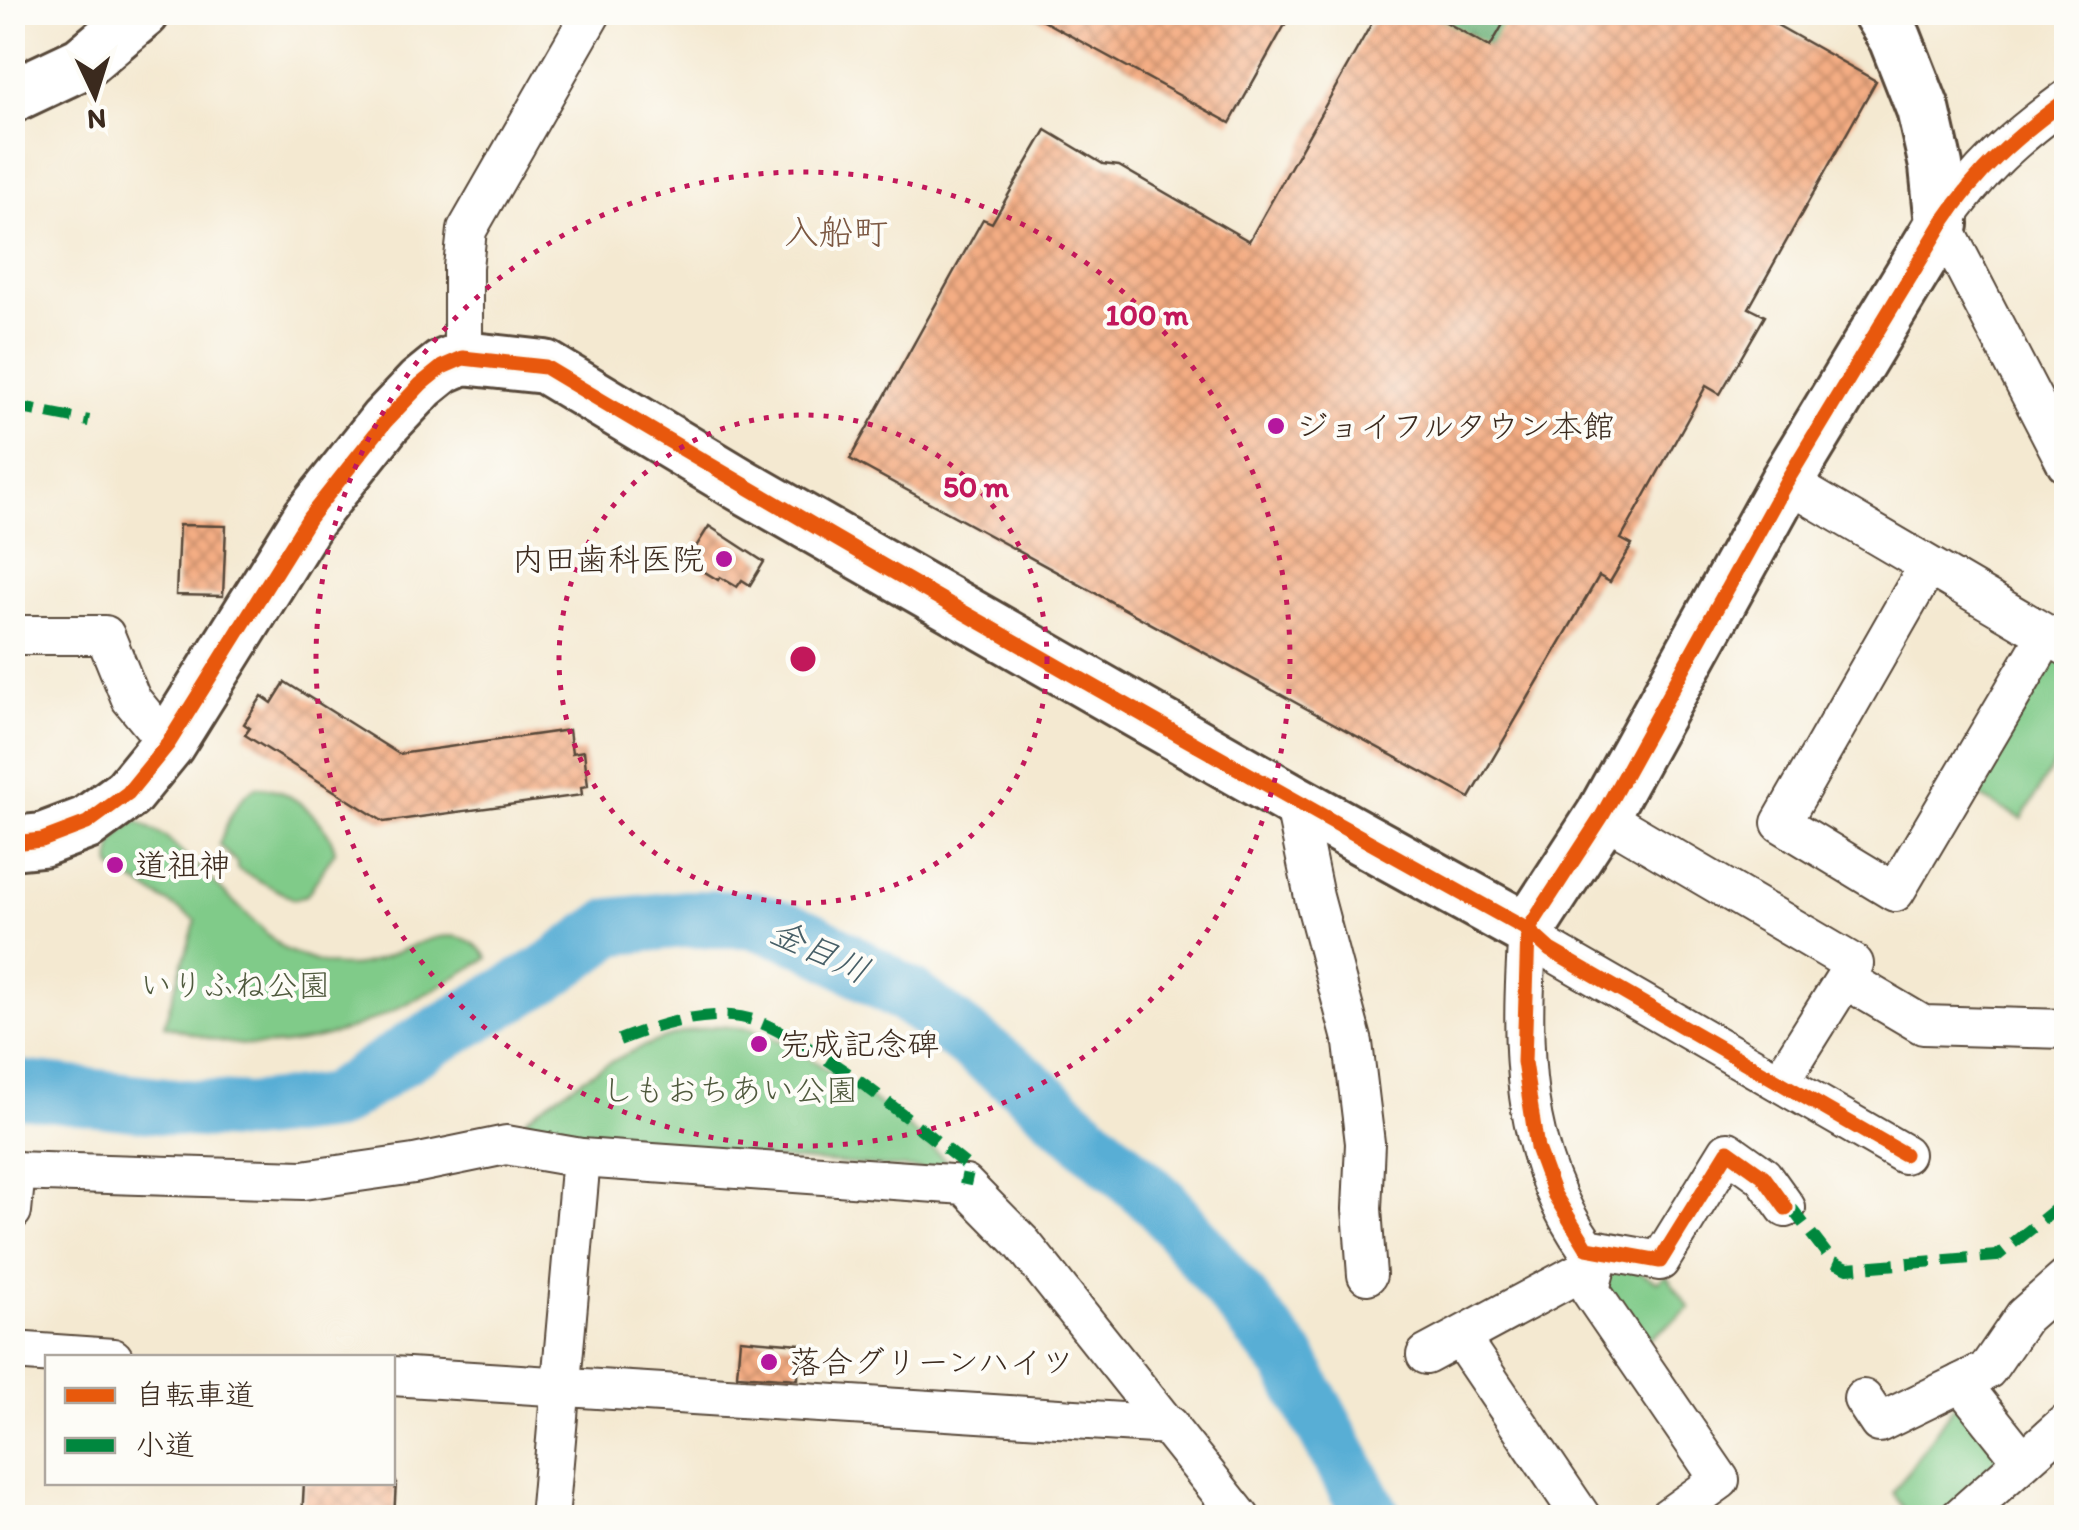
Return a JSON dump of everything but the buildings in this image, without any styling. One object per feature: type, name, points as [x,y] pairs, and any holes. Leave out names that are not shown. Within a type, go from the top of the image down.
[{"type":"street","points":[[12,96],[82,63],[143,12]]},
{"type":"street","points":[[464,358],[463,267],[467,230],[592,12]]},
{"type":"street","points":[[1879,12],[1895,38],[1923,109],[1936,166],[1942,224],[2066,463]]},
{"type":"street","points":[[1667,1518],[1720,1480],[1590,1290],[1592,1256],[1554,1194],[1537,1148],[1524,1062],[1528,930],[1602,816],[1786,482],[1942,224],[1968,184],[2002,150],[2066,100]]},
{"type":"street","points":[[12,843],[42,840],[87,823],[128,792],[168,744],[310,518],[385,422],[421,384],[464,358],[545,367],[744,486],[1294,801],[1528,930],[1550,950],[1904,1154]]},
{"type":"street","points":[[1786,482],[2057,640],[1894,892],[1781,823],[1928,566]]},
{"type":"street","points":[[12,635],[105,635],[131,699],[168,744]]},
{"type":"street","points":[[1294,801],[1314,896],[1353,1043],[1365,1143],[1362,1209],[1367,1275]]},
{"type":"street","points":[[1602,816],[1854,964],[1780,1082]]},
{"type":"street","points":[[1845,978],[1923,1024],[2025,1044],[2066,1029]]},
{"type":"street","points":[[12,1211],[14,1171],[302,1180],[414,1164],[506,1145],[582,1158],[966,1185],[1022,1242],[1241,1518]]},
{"type":"street","points":[[1426,1355],[1461,1339],[1592,1256],[1660,1261],[1728,1152],[1762,1176],[1786,1208]]},
{"type":"street","points":[[549,1518],[582,1158]]},
{"type":"street","points":[[1862,1400],[1879,1423],[1988,1370],[2024,1316],[2066,1280]]},
{"type":"street","points":[[1461,1339],[1582,1518]]},
{"type":"street","points":[[12,1351],[70,1355]]},
{"type":"street","points":[[395,1376],[1168,1425]]},
{"type":"street","points":[[1961,1383],[2024,1461]]},
{"type":"street","points":[[1959,1518],[2066,1423]]},
{"type":"green space","points":[[1414,13],[1526,13],[1500,40],[1480,48]]},
{"type":"green space","points":[[2043,660],[2066,661],[2066,743],[2022,819],[1969,791]]},
{"type":"green space","points":[[256,787],[293,798],[316,817],[331,840],[335,851],[307,895],[294,899],[237,869],[237,863],[219,845],[237,805]]},
{"type":"green space","name":"いりふね公園","points":[[137,821],[167,838],[282,948],[300,956],[328,964],[358,965],[426,940],[459,937],[474,944],[488,958],[373,1020],[311,1040],[246,1045],[164,1025],[196,920],[112,868],[116,840]]},
{"type":"green space","name":"しもおちあい公園","points":[[717,1026],[751,1029],[788,1044],[891,1112],[959,1172],[526,1140],[525,1119],[592,1073],[665,1038]]},
{"type":"green space","points":[[1623,1263],[1658,1282],[1666,1275],[1690,1308],[1642,1345],[1604,1289],[1606,1275]]},
{"type":"green space","points":[[1957,1401],[2001,1450],[2001,1467],[1942,1517],[1910,1517],[1893,1493]]},
{"type":"waterway","name":"金目川","points":[[12,1088],[249,1112],[333,1102],[412,1050],[547,973],[611,927],[685,919],[751,919],[809,939],[912,998],[1024,1083],[1162,1204],[1290,1362],[1373,1518]]},
{"type":"marked path","points":[[12,406],[89,421]]},
{"type":"marked path","points":[[619,1040],[702,1017],[740,1017],[764,1024],[841,1069],[969,1167],[965,1185]]},
{"type":"marked path","points":[[1786,1208],[1793,1210],[1832,1261],[1848,1268],[1997,1256],[2066,1201]]},
{"type":"cycle path","points":[[1786,1208],[1763,1176],[1728,1151],[1660,1261],[1587,1248],[1554,1194],[1537,1148],[1524,1062],[1528,930],[1602,816],[1786,482],[1942,224],[1998,156],[2066,100]]},
{"type":"cycle path","points":[[12,843],[42,840],[87,823],[128,793],[168,744],[309,518],[385,422],[421,384],[442,367],[463,358],[545,367],[1034,653],[1528,930],[1550,950],[1904,1154]]},
{"type":"place","name":"ジョイフルタウン本館","points":[[1276,426]]},
{"type":"place","name":"内田歯科医院","points":[[724,559]]},
{"type":"place","name":"道祖神","points":[[115,865]]},
{"type":"place","name":"完成記念碑","points":[[759,1044]]},
{"type":"place","name":"落合グリーンハイツ","points":[[769,1362]]},
{"type":"district","name":"入船町","points":[[836,232]]}]
